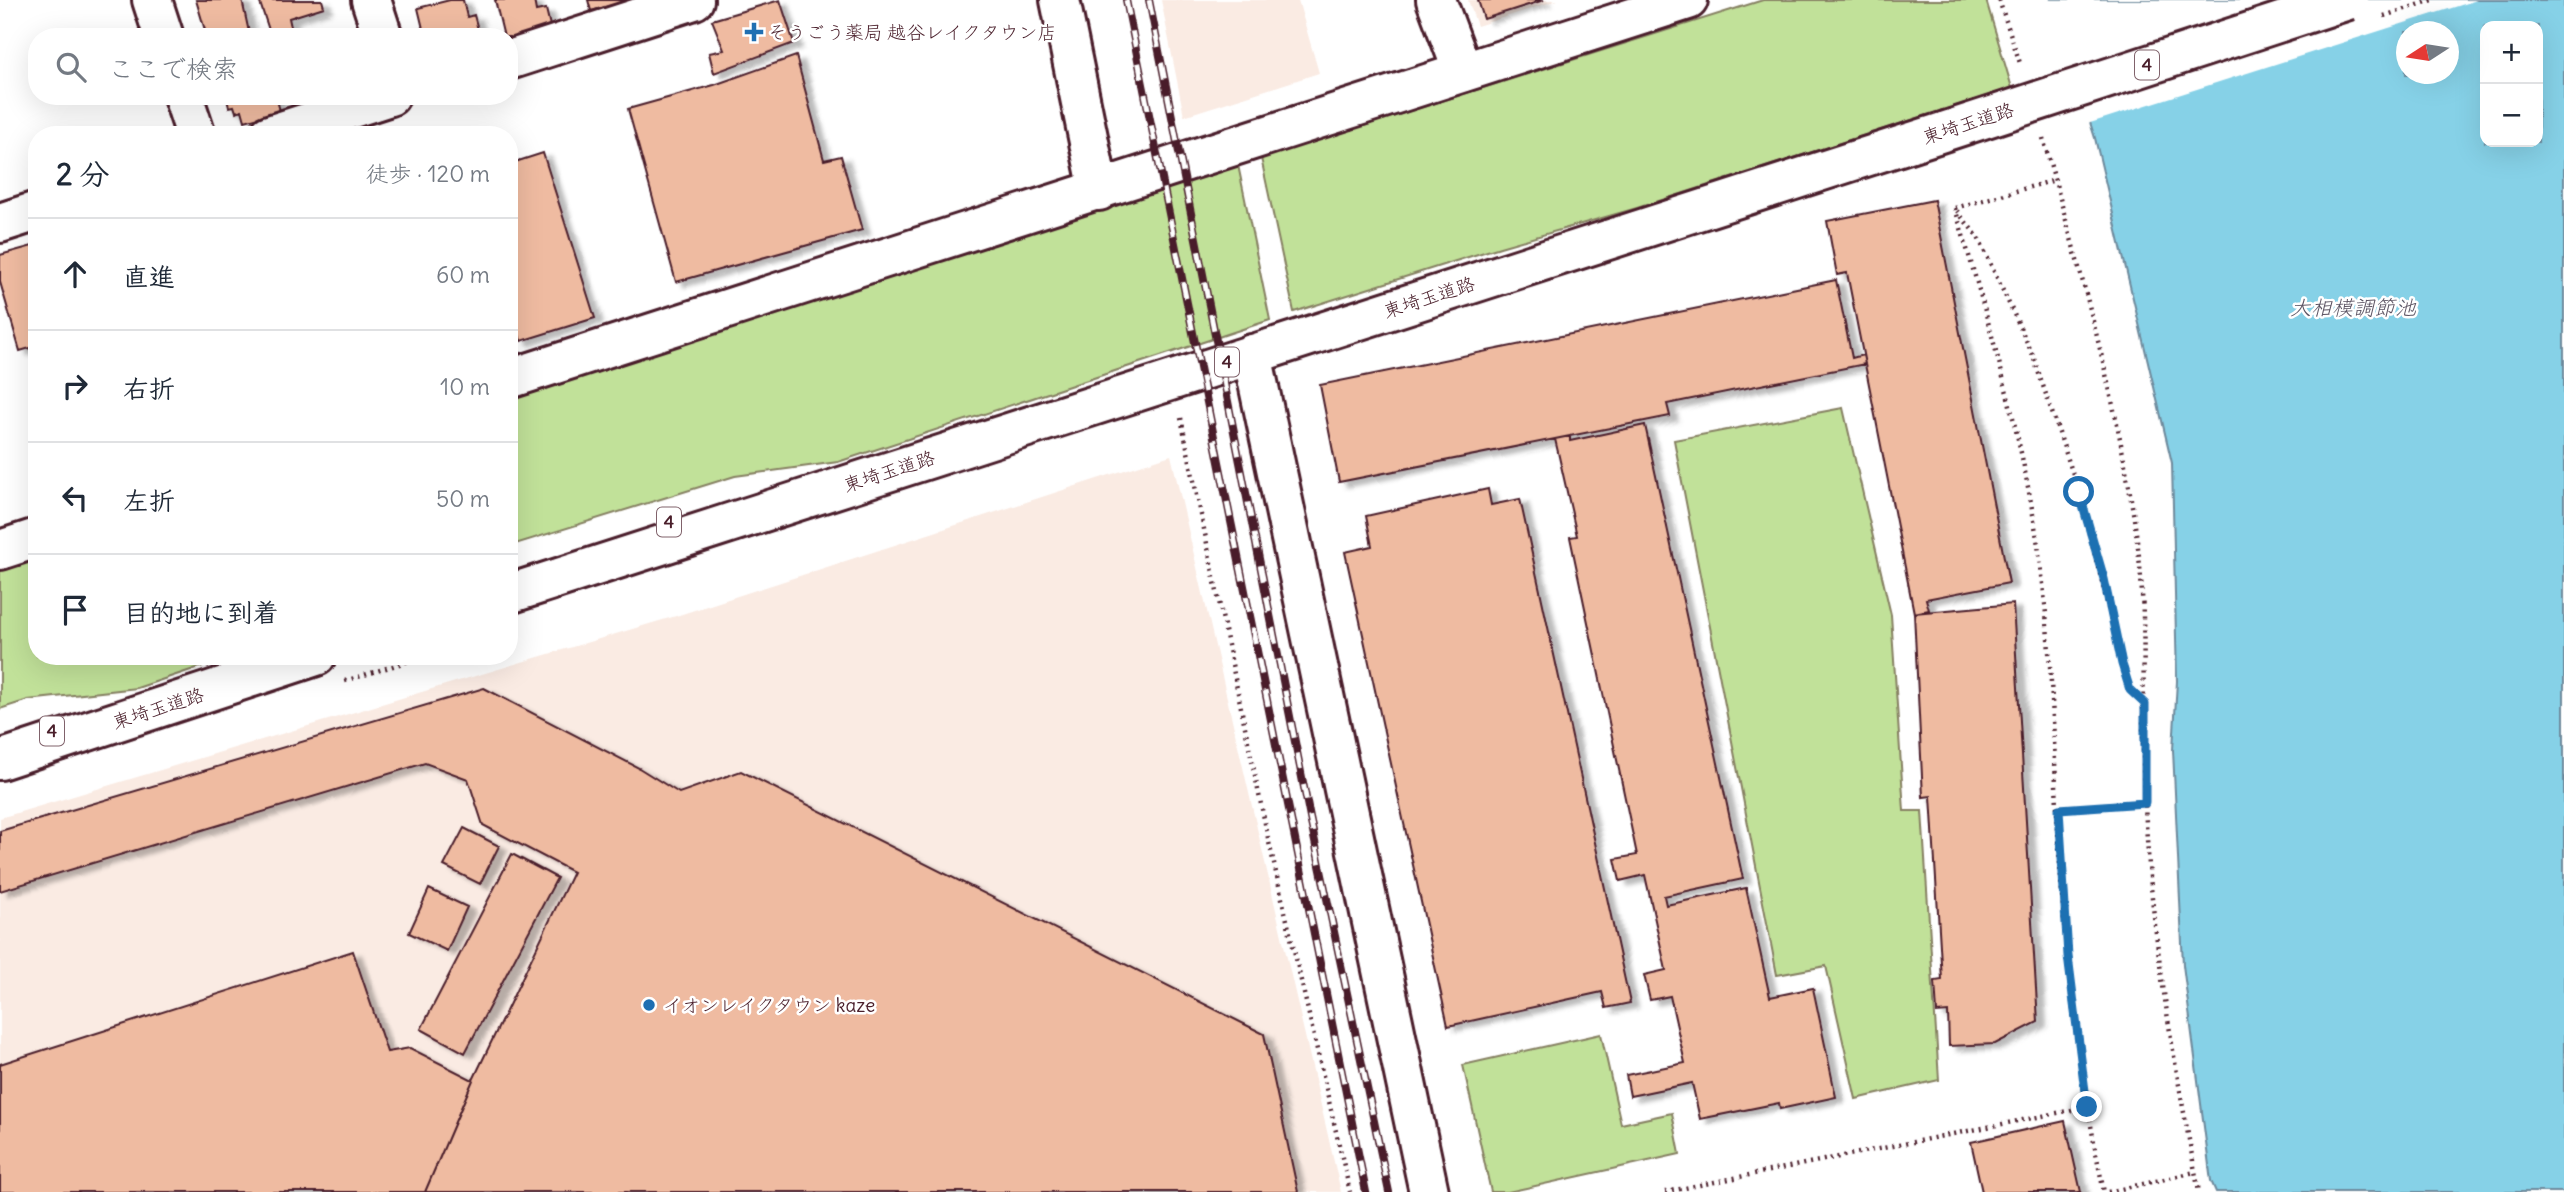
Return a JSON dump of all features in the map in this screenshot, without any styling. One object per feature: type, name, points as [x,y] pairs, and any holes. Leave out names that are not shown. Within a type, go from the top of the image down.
[{"type":"main road","points":[[152,0],[161,28]]},
{"type":"main road","points":[[372,0],[380,28]]},
{"type":"main road","points":[[518,57],[694,0]]},
{"type":"main road","points":[[1060,0],[1099,191]]},
{"type":"main road","points":[[1436,0],[1463,72]]},
{"type":"main road","points":[[518,376],[1688,0]]},
{"type":"main road","name":"東埼玉道路","points":[[518,591],[2348,0]]},
{"type":"main road","points":[[186,105],[193,126]]},
{"type":"main road","points":[[297,126],[362,105]]},
{"type":"main road","points":[[1252,354],[1429,1192]]},
{"type":"main road","name":"4","points":[[518,568],[698,512],[833,489]]},
{"type":"main road","points":[[0,550],[28,541]]},
{"type":"main road","name":"東埼玉道路","points":[[0,760],[288,665]]},
{"type":"main road","name":"4","points":[[0,739],[105,725]]},
{"type":"path","points":[[1999,0],[2025,76]]},
{"type":"path","points":[[2040,128],[2105,367],[2138,543],[2146,661],[2145,803],[2155,939],[2199,1192]]},
{"type":"path","points":[[1955,208],[2055,180]]},
{"type":"path","points":[[1955,208],[1978,237],[2032,353],[2079,492],[2130,690],[2145,704]]},
{"type":"path","points":[[1955,208],[2001,360],[2024,462],[2041,566],[2049,646],[2068,956],[2087,1107],[2106,1192],[2195,1172]]},
{"type":"path","points":[[1181,418],[1268,838],[1350,1192]]},
{"type":"path","points":[[2059,809],[2145,803]]},
{"type":"path","points":[[1665,1192],[2087,1107]]},
{"type":"shaded area","points":[[1161,0],[1298,0],[1319,73],[1184,116]]},
{"type":"shaded area","points":[[1468,0],[1558,0],[1477,26]]},
{"type":"shaded area","name":"イオンレイクタウン kaze","points":[[1171,455],[1341,1192],[0,1192],[0,818],[676,616]]},
{"type":"green space","points":[[1763,0],[1986,0],[2012,88],[1637,208],[1500,247],[1294,312],[1261,158]]},
{"type":"green space","points":[[1238,165],[1270,320],[838,462],[735,476],[518,543],[518,396]]},
{"type":"green space","points":[[1843,408],[1891,615],[1904,811],[1922,811],[1939,1080],[1856,1099],[1826,966],[1777,975],[1674,440]]},
{"type":"green space","points":[[28,548],[28,665],[206,665],[137,688],[28,700],[0,709],[0,558]]},
{"type":"green space","points":[[1601,1034],[1621,1124],[1672,1113],[1680,1154],[1508,1192],[1491,1192],[1463,1065]]},
{"type":"water","name":"大相模調節池","points":[[2051,0],[2564,0],[2564,1192],[2216,1192],[2211,1181],[2183,965],[2173,750],[2177,681],[2172,463],[2095,138]]},
{"type":"pier","points":[[2047,0],[2477,0],[2411,21],[2396,21],[2396,26],[2087,124]]},
{"type":"building","points":[[196,0],[242,0],[248,28],[204,28]]},
{"type":"building","points":[[259,0],[322,0],[324,7],[289,18],[291,27],[268,28]]},
{"type":"building","points":[[450,0],[463,0],[467,17],[474,15],[478,28],[423,28],[418,8]]},
{"type":"building","points":[[495,0],[534,0],[536,11],[546,9],[551,30],[518,37],[518,28],[502,28]]},
{"type":"building","points":[[588,0],[631,0],[591,11]]},
{"type":"building","name":"そうごう薬局 越谷レイクタウン店","points":[[780,0],[794,43],[714,73],[709,53],[724,50],[712,20]]},
{"type":"building","points":[[1478,0],[1544,0],[1484,19]]},
{"type":"building","points":[[796,56],[824,160],[841,156],[862,230],[676,282],[628,109],[714,85]]},
{"type":"building","points":[[228,105],[278,105],[280,111],[245,121],[242,110],[236,112],[234,106]]},
{"type":"building","points":[[543,153],[595,318],[521,341],[518,332],[518,161]]},
{"type":"building","points":[[1934,200],[2009,583],[1926,599],[1929,610],[1914,613],[1847,273],[1837,275],[1827,221]]},
{"type":"building","points":[[28,247],[28,349],[20,351],[0,282],[0,255]]},
{"type":"building","points":[[1836,280],[1852,358],[1863,355],[1865,364],[1667,404],[1670,416],[1339,482],[1320,385]]},
{"type":"building","points":[[1645,425],[1743,879],[1664,896],[1666,905],[1746,888],[1770,997],[1813,988],[1836,1097],[1780,1109],[1779,1103],[1700,1119],[1692,1083],[1630,1096],[1626,1075],[1685,1063],[1670,996],[1650,1000],[1644,975],[1666,970],[1645,875],[1620,881],[1615,859],[1637,855],[1570,537],[1577,536],[1555,439],[1570,436],[1570,441]]},
{"type":"building","points":[[1488,489],[1491,505],[1520,499],[1630,1003],[1606,1008],[1602,992],[1448,1026],[1345,552],[1372,546],[1366,516]]},
{"type":"building","points":[[2013,604],[2038,1022],[1995,1044],[1949,1046],[1948,1012],[1937,1013],[1935,981],[1942,980],[1931,796],[1923,797],[1914,613]]},
{"type":"building","points":[[484,688],[639,768],[679,793],[741,771],[1264,1034],[1298,1192],[425,1192],[473,1080],[573,872],[483,825],[468,779],[425,763],[0,891],[0,831]]},
{"type":"building","points":[[464,828],[499,846],[480,884],[444,866]]},
{"type":"building","points":[[512,854],[557,878],[465,1053],[421,1029]]},
{"type":"building","points":[[429,889],[467,907],[447,951],[409,933]]},
{"type":"building","points":[[353,951],[387,1052],[410,1048],[473,1080],[425,1192],[0,1192],[0,1064]]},
{"type":"building","points":[[2065,1121],[2081,1192],[1982,1192],[1971,1142]]},
{"type":"railway","points":[[1126,0],[1366,1192]]},
{"type":"railway","points":[[1149,0],[1310,818],[1389,1192]]},
{"type":"place","name":"そうごう薬局 越谷レイクタウン店","points":[[754,32]]},
{"type":"place","name":"イオンレイクタウン kaze","points":[[649,1005]]},
{"type":"route","points":[[2079,492],[2104,579],[2130,690],[2145,704],[2145,803],[2059,809],[2060,861],[2068,956],[2087,1107]]}]
